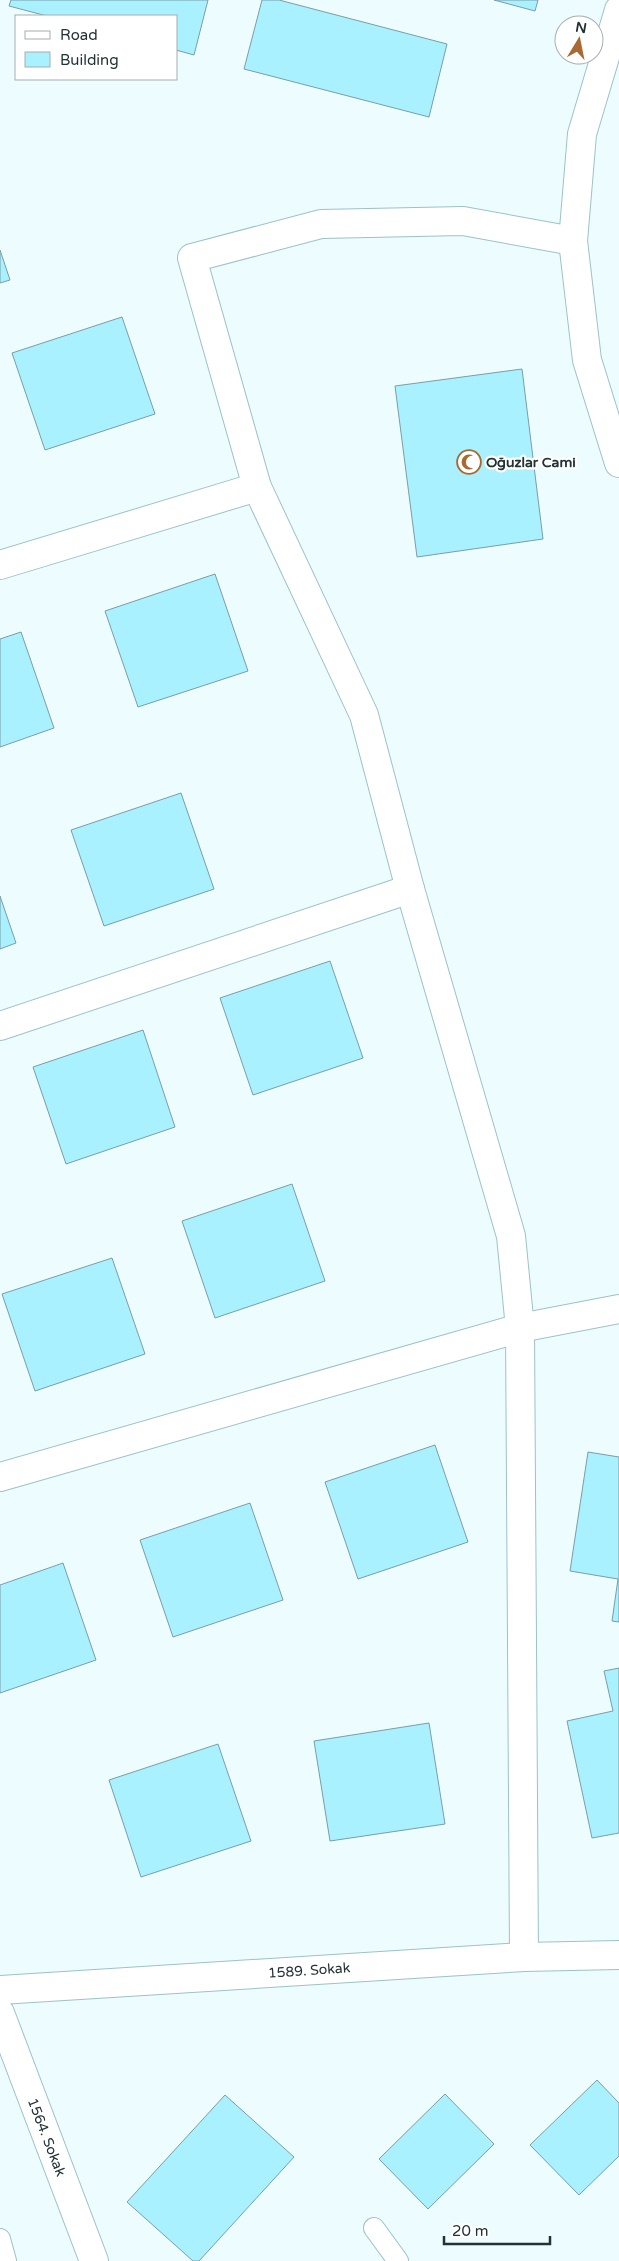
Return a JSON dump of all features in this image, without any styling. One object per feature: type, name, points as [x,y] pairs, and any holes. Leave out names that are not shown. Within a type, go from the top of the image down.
[{"type":"street","points":[[619,10],[582,134],[573,241],[587,360],[619,463]]},
{"type":"street","points":[[524,1957],[520,1328],[510,1236],[410,890],[364,714],[257,487],[192,258],[321,224],[464,221],[573,241]]},
{"type":"street","points":[[0,565],[257,487]]},
{"type":"street","points":[[0,1026],[410,890]]},
{"type":"street","points":[[0,1477],[520,1328],[619,1309]]},
{"type":"street","name":"1589. Sokak","points":[[0,1990],[524,1957],[619,1955]]},
{"type":"street","name":"1564. Sokak","points":[[0,2013],[94,2261]]},
{"type":"lane","points":[[374,2228],[398,2261]]},
{"type":"lane","points":[[0,2239],[6,2261]]},
{"type":"building","points":[[11,0],[208,0],[194,55],[178,51],[178,15],[43,15],[9,6]]},
{"type":"building","points":[[262,0],[279,0],[447,44],[429,117],[244,69]]},
{"type":"building","points":[[494,0],[538,0],[535,11]]},
{"type":"building","points":[[0,250],[10,280],[0,283]]},
{"type":"building","points":[[122,317],[155,414],[45,450],[12,353]]},
{"type":"building","name":"Oğuzlar Cami","points":[[522,369],[543,539],[417,557],[395,386]]},
{"type":"building","points":[[215,574],[248,671],[138,707],[105,611]]},
{"type":"building","points":[[21,632],[54,728],[0,747],[0,639]]},
{"type":"building","points":[[181,793],[214,889],[104,926],[71,830]]},
{"type":"building","points":[[0,896],[16,943],[0,949]]},
{"type":"building","points":[[330,961],[363,1058],[253,1095],[220,998]]},
{"type":"building","points":[[143,1030],[175,1127],[66,1164],[33,1067]]},
{"type":"building","points":[[292,1184],[325,1281],[215,1318],[182,1221]]},
{"type":"building","points":[[112,1258],[145,1354],[35,1391],[2,1294]]},
{"type":"building","points":[[435,1445],[468,1542],[358,1579],[325,1482]]},
{"type":"building","points":[[588,1452],[619,1457],[619,1622],[612,1621],[618,1579],[570,1571]]},
{"type":"building","points":[[250,1503],[283,1600],[173,1637],[140,1540]]},
{"type":"building","points":[[63,1563],[96,1660],[0,1693],[0,1585]]},
{"type":"building","points":[[619,1668],[619,1833],[592,1838],[567,1721],[613,1711],[604,1671]]},
{"type":"building","points":[[429,1723],[445,1824],[330,1841],[314,1741]]},
{"type":"building","points":[[218,1744],[251,1841],[141,1877],[109,1780]]},
{"type":"building","points":[[597,2080],[619,2103],[619,2156],[579,2195],[530,2145]]},
{"type":"building","points":[[445,2094],[494,2144],[428,2209],[379,2159]]},
{"type":"building","points":[[225,2095],[294,2157],[199,2261],[193,2261],[127,2202]]},
{"type":"place","name":"Oğuzlar Cami","points":[[469,462]]}]
